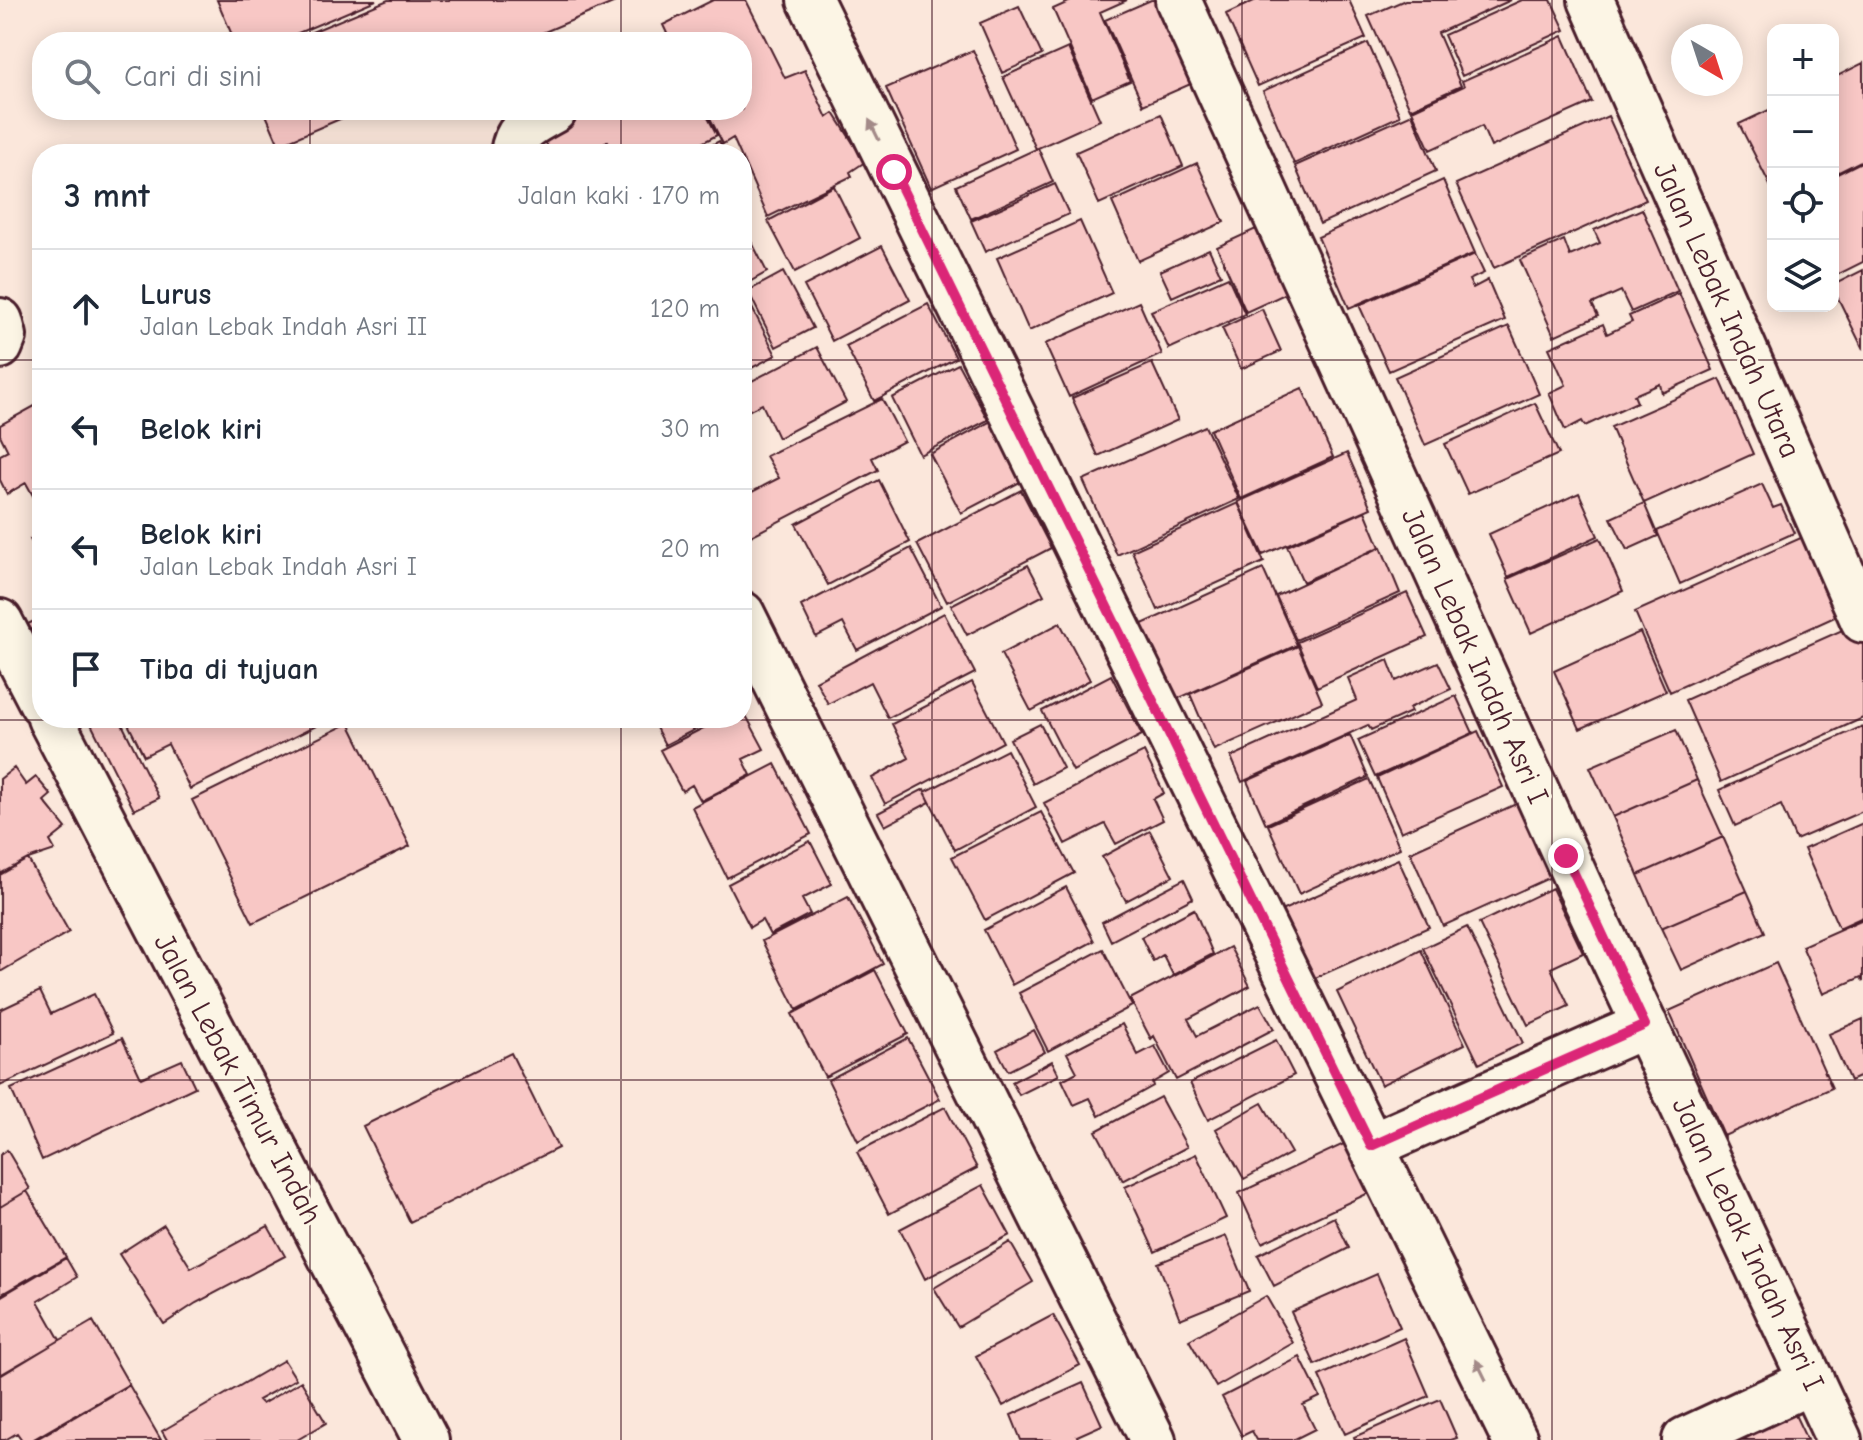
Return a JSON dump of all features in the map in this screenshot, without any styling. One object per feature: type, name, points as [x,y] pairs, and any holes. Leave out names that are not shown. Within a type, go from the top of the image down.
[{"type":"street","points":[[810,0],[1515,1440]]},
{"type":"street","name":"Jalan Lebak Indah Asri I","points":[[1178,0],[1645,1025],[1839,1440]]},
{"type":"street","name":"Jalan Lebak Indah Utara","points":[[1591,0],[1863,620]]},
{"type":"street","points":[[514,144],[524,128],[537,120]]},
{"type":"street","points":[[0,321],[4,336],[0,346]]},
{"type":"street","points":[[0,622],[32,684]]},
{"type":"street","points":[[752,634],[1153,1440]]},
{"type":"street","name":"Jalan Lebak Timur Indah","points":[[55,728],[426,1440]]},
{"type":"street","points":[[1371,1146],[1645,1025]]},
{"type":"street","points":[[1685,1440],[1812,1381]]},
{"type":"building","points":[[217,0],[376,0],[301,32],[231,32]]},
{"type":"building","points":[[388,0],[620,0],[545,32],[312,32]]},
{"type":"building","points":[[713,0],[746,0],[785,78],[805,70],[827,118],[834,113],[865,162],[850,172],[852,176],[768,217],[752,181],[752,144],[736,144],[733,138],[723,144],[711,120],[752,120],[752,32],[666,32],[663,25]]},
{"type":"building","points":[[1073,0],[1127,0],[1100,12],[1130,81],[1092,98],[1053,9]]},
{"type":"building","points":[[1156,0],[1193,83],[1143,105],[1105,20]]},
{"type":"building","points":[[1256,0],[1349,0],[1366,38],[1258,86],[1226,14]]},
{"type":"building","points":[[1405,0],[1511,0],[1438,33],[1461,86],[1410,109],[1368,16]]},
{"type":"building","points":[[1522,0],[1551,0],[1565,30],[1462,76],[1444,35]]},
{"type":"building","points":[[1019,6],[1042,55],[1002,73],[980,23]]},
{"type":"building","points":[[1563,36],[1592,102],[1491,147],[1482,126],[1430,150],[1412,110],[1464,86],[1462,81]]},
{"type":"building","points":[[1368,43],[1400,116],[1294,164],[1263,91]]},
{"type":"building","points":[[1068,48],[1100,120],[1036,149],[1003,77]]},
{"type":"building","points":[[973,50],[1016,149],[931,188],[886,88]]},
{"type":"building","points":[[1863,63],[1863,160],[1839,172],[1839,96],[1839,75]]},
{"type":"building","points":[[1767,111],[1767,179],[1739,124]]},
{"type":"building","points":[[1161,114],[1183,166],[1099,204],[1076,152]]},
{"type":"building","points":[[1412,114],[1436,171],[1320,224],[1295,166]]},
{"type":"building","points":[[1608,116],[1646,200],[1494,268],[1456,184]]},
{"type":"building","points":[[268,120],[338,120],[281,144],[279,144]]},
{"type":"building","points":[[572,120],[709,120],[717,135],[700,144],[610,144],[608,141],[602,144],[546,144],[542,136]]},
{"type":"building","points":[[1038,148],[1053,182],[971,219],[956,186]]},
{"type":"building","points":[[1863,161],[1863,262],[1839,274],[1839,240],[1839,173]]},
{"type":"building","points":[[1197,163],[1224,222],[1138,261],[1112,202]]},
{"type":"building","points":[[1443,180],[1475,253],[1349,308],[1318,237]]},
{"type":"building","points":[[1055,184],[1069,214],[985,252],[971,221]]},
{"type":"building","points":[[834,186],[860,238],[795,272],[768,221]]},
{"type":"building","points":[[1642,209],[1678,291],[1631,312],[1621,291],[1592,304],[1598,316],[1554,336],[1520,260],[1564,240],[1570,256],[1600,243],[1594,230]]},
{"type":"building","points":[[1080,221],[1112,293],[1029,331],[997,258]]},
{"type":"building","points":[[1258,228],[1287,293],[1246,312],[1217,247]]},
{"type":"building","points":[[752,243],[767,272],[752,280]]},
{"type":"building","points":[[882,246],[910,300],[832,341],[804,286]]},
{"type":"building","points":[[1209,249],[1221,275],[1172,297],[1160,271]]},
{"type":"building","points":[[1475,254],[1484,273],[1469,280],[1473,288],[1488,280],[1505,320],[1389,371],[1359,305]]},
{"type":"building","points":[[1863,270],[1863,349],[1839,300],[1839,282]]},
{"type":"building","points":[[783,272],[813,328],[776,347],[752,299],[752,289]]},
{"type":"building","points":[[1228,277],[1245,314],[1169,349],[1151,311]]},
{"type":"building","points":[[1679,293],[1713,370],[1662,393],[1660,384],[1634,395],[1637,402],[1585,426],[1582,421],[1565,430],[1549,393],[1566,385],[1549,348],[1603,324],[1607,334],[1632,322],[1629,316]]},
{"type":"building","points":[[1139,302],[1162,354],[1069,397],[1045,344]]},
{"type":"building","points":[[928,304],[956,358],[874,401],[846,346]]},
{"type":"building","points":[[752,308],[776,355],[752,368]]},
{"type":"building","points":[[1262,309],[1281,351],[1241,369],[1222,328]]},
{"type":"building","points":[[1509,326],[1539,394],[1425,445],[1395,377]]},
{"type":"building","points":[[817,347],[846,402],[778,438],[762,404],[752,409],[752,381]]},
{"type":"building","points":[[1152,363],[1178,420],[1098,456],[1072,398]]},
{"type":"building","points":[[958,364],[988,420],[920,455],[892,398]]},
{"type":"building","points":[[1720,379],[1753,454],[1644,503],[1611,427]]},
{"type":"building","points":[[1302,388],[1333,457],[1241,499],[1210,430]]},
{"type":"building","points":[[882,399],[904,441],[872,458],[878,470],[752,535],[752,492],[779,478],[766,456]]},
{"type":"building","points":[[1535,403],[1559,454],[1468,494],[1445,444]]},
{"type":"building","points":[[32,407],[32,494],[26,483],[7,494],[0,480],[0,455],[8,451],[0,435],[0,425]]},
{"type":"building","points":[[991,421],[1022,481],[961,513],[930,454]]},
{"type":"building","points":[[1205,426],[1239,499],[1117,555],[1083,480]]},
{"type":"building","points":[[1347,453],[1371,508],[1263,555],[1238,502]]},
{"type":"building","points":[[879,480],[910,542],[828,585],[796,524]]},
{"type":"building","points":[[1762,484],[1773,508],[1781,505],[1794,533],[1680,584],[1657,531]]},
{"type":"building","points":[[1021,490],[1051,548],[947,602],[917,544]]},
{"type":"building","points":[[1579,493],[1598,536],[1508,577],[1489,534]]},
{"type":"building","points":[[1238,503],[1264,562],[1158,610],[1132,551]]},
{"type":"building","points":[[1644,503],[1658,536],[1627,550],[1611,518]]},
{"type":"building","points":[[1365,511],[1380,547],[1303,582],[1287,546]]},
{"type":"building","points":[[1812,533],[1848,611],[1670,692],[1635,612]]},
{"type":"building","points":[[1600,538],[1623,591],[1531,633],[1507,579]]},
{"type":"building","points":[[1381,547],[1400,593],[1296,640],[1276,596]]},
{"type":"building","points":[[911,548],[941,606],[857,650],[843,623],[816,637],[801,606]]},
{"type":"building","points":[[1028,565],[1044,595],[967,635],[951,605]]},
{"type":"building","points":[[1263,569],[1297,645],[1175,700],[1140,625]]},
{"type":"building","points":[[1407,593],[1427,637],[1317,687],[1297,642]]},
{"type":"building","points":[[944,613],[975,673],[888,718],[870,682],[828,704],[816,681]]},
{"type":"building","points":[[1060,623],[1090,680],[1031,711],[1001,654]]},
{"type":"building","points":[[1858,623],[1863,634],[1863,718],[1721,782],[1685,700]]},
{"type":"building","points":[[1640,632],[1666,691],[1580,729],[1554,671]]},
{"type":"building","points":[[1298,646],[1322,702],[1214,750],[1190,694]]},
{"type":"building","points":[[1388,660],[1396,681],[1438,662],[1451,689],[1371,730],[1368,725],[1242,782],[1231,757],[1357,700],[1348,678]]},
{"type":"building","points":[[1111,675],[1142,735],[1073,771],[1042,711]]},
{"type":"building","points":[[972,682],[1003,742],[885,804],[872,778],[909,758],[892,724]]},
{"type":"building","points":[[1456,696],[1473,733],[1375,777],[1358,740]]},
{"type":"building","points":[[1040,724],[1063,768],[1033,784],[1010,739]]},
{"type":"building","points":[[1863,726],[1863,811],[1796,840],[1781,805],[1735,826],[1719,790]]},
{"type":"building","points":[[752,727],[764,749],[743,759],[751,775],[701,801],[692,785],[682,791],[660,750],[703,728]]},
{"type":"building","points":[[93,728],[124,728],[159,798],[134,810]]},
{"type":"building","points":[[130,728],[312,728],[190,789],[168,744],[144,756]]},
{"type":"building","points":[[339,728],[351,728],[410,846],[253,923],[192,800]]},
{"type":"building","points":[[656,728],[698,728],[665,745]]},
{"type":"building","points":[[1676,730],[1697,780],[1613,817],[1590,767]]},
{"type":"building","points":[[1478,731],[1503,787],[1401,832],[1377,778]]},
{"type":"building","points":[[1350,735],[1368,777],[1266,824],[1247,781]]},
{"type":"building","points":[[1007,750],[1036,807],[955,850],[925,792]]},
{"type":"building","points":[[1144,752],[1164,793],[1153,799],[1163,820],[1116,844],[1105,824],[1065,844],[1044,803]]},
{"type":"building","points":[[775,764],[811,834],[727,878],[692,807]]},
{"type":"building","points":[[14,768],[26,785],[36,777],[51,795],[44,801],[66,828],[50,841],[55,850],[28,859],[0,874],[0,779]]},
{"type":"building","points":[[1369,779],[1400,848],[1299,894],[1268,825]]},
{"type":"building","points":[[1697,780],[1723,837],[1638,875],[1613,817]]},
{"type":"building","points":[[924,789],[930,802],[885,826],[878,813]]},
{"type":"building","points":[[1518,803],[1551,877],[1443,926],[1410,852]]},
{"type":"building","points":[[1041,812],[1074,873],[985,920],[952,857]]},
{"type":"building","points":[[1863,823],[1863,917],[1839,928],[1804,849]]},
{"type":"building","points":[[1150,831],[1173,876],[1126,901],[1102,857]]},
{"type":"building","points":[[1723,837],[1747,891],[1661,928],[1638,875]]},
{"type":"building","points":[[810,841],[832,884],[802,899],[810,914],[770,935],[762,920],[750,927],[728,884]]},
{"type":"building","points":[[28,859],[69,932],[0,972],[0,875]]},
{"type":"building","points":[[1398,859],[1429,927],[1304,983],[1274,914]]},
{"type":"building","points":[[1184,879],[1193,898],[1111,941],[1102,922]]},
{"type":"building","points":[[1066,887],[1094,941],[1012,985],[984,930]]},
{"type":"building","points":[[1552,888],[1583,953],[1551,968],[1569,1006],[1528,1025],[1479,923]]},
{"type":"building","points":[[1747,891],[1765,932],[1681,970],[1661,928]]},
{"type":"building","points":[[848,897],[883,964],[797,1010],[762,941]]},
{"type":"building","points":[[1194,909],[1213,954],[1173,975],[1163,955],[1153,961],[1141,937]]},
{"type":"building","points":[[1863,919],[1863,981],[1861,977],[1823,994],[1802,946]]},
{"type":"building","points":[[1467,927],[1523,1043],[1479,1064],[1423,948]]},
{"type":"building","points":[[1230,947],[1250,986],[1188,1019],[1197,1036],[1260,1004],[1274,1029],[1176,1080],[1154,1036],[1151,1039],[1130,999]]},
{"type":"building","points":[[1103,949],[1132,1006],[1048,1051],[1019,993]]},
{"type":"building","points":[[1421,950],[1465,1044],[1381,1085],[1337,992]]},
{"type":"building","points":[[1776,963],[1832,1088],[1724,1136],[1669,1011]]},
{"type":"building","points":[[875,970],[908,1034],[825,1077],[792,1014]]},
{"type":"building","points":[[40,991],[51,1014],[94,994],[113,1033],[0,1086],[0,1010]]},
{"type":"building","points":[[1863,1019],[1863,1075],[1850,1081],[1829,1034]]},
{"type":"building","points":[[1122,1024],[1138,1055],[1155,1046],[1169,1073],[1152,1083],[1153,1086],[1099,1116],[1090,1098],[1074,1105],[1062,1080],[1077,1072],[1067,1053]]},
{"type":"building","points":[[1034,1030],[1045,1052],[1008,1071],[997,1050]]},
{"type":"building","points":[[122,1038],[141,1078],[182,1060],[195,1087],[42,1160],[11,1089]]},
{"type":"building","points":[[908,1038],[940,1099],[858,1141],[828,1080]]},
{"type":"building","points":[[1276,1040],[1294,1075],[1208,1120],[1190,1083]]},
{"type":"building","points":[[511,1053],[558,1148],[410,1222],[363,1126]]},
{"type":"building","points":[[1052,1061],[1059,1075],[1019,1095],[1012,1082]]},
{"type":"building","points":[[1160,1097],[1187,1147],[1123,1181],[1096,1131]]},
{"type":"building","points":[[1262,1103],[1291,1153],[1244,1179],[1216,1129]]},
{"type":"building","points":[[945,1107],[977,1168],[889,1214],[857,1152]]},
{"type":"building","points":[[1350,1141],[1373,1191],[1262,1243],[1239,1193]]},
{"type":"building","points":[[7,1150],[30,1189],[0,1207],[0,1155]]},
{"type":"building","points":[[1196,1154],[1226,1218],[1155,1252],[1125,1187]]},
{"type":"building","points":[[983,1185],[1010,1235],[925,1279],[900,1229]]},
{"type":"building","points":[[27,1191],[66,1257],[0,1295],[0,1207]]},
{"type":"building","points":[[1334,1217],[1349,1248],[1274,1286],[1258,1255]]},
{"type":"building","points":[[164,1225],[191,1268],[268,1226],[285,1256],[196,1303],[164,1324],[119,1254]]},
{"type":"building","points":[[1226,1236],[1249,1291],[1180,1319],[1158,1263]]},
{"type":"building","points":[[1010,1242],[1033,1282],[958,1327],[934,1288]]},
{"type":"building","points":[[66,1258],[77,1277],[38,1301],[60,1340],[0,1376],[0,1297]]},
{"type":"building","points":[[1377,1274],[1400,1327],[1315,1365],[1291,1312]]},
{"type":"building","points":[[1266,1296],[1293,1343],[1216,1387],[1189,1340]]},
{"type":"building","points":[[1053,1315],[1080,1365],[1003,1406],[976,1356]]},
{"type":"building","points":[[93,1321],[129,1384],[32,1440],[22,1440],[17,1433],[0,1440],[0,1375]]},
{"type":"building","points":[[1404,1338],[1429,1396],[1345,1434],[1319,1376]]},
{"type":"building","points":[[1300,1357],[1320,1397],[1303,1405],[1315,1429],[1293,1440],[1257,1440],[1252,1431],[1242,1436],[1222,1397]]},
{"type":"building","points":[[284,1360],[296,1379],[258,1400],[262,1404],[301,1381],[326,1423],[297,1440],[167,1440],[162,1431]]},
{"type":"building","points":[[1083,1383],[1102,1425],[1077,1436],[1079,1440],[1021,1440],[1011,1415]]},
{"type":"building","points":[[129,1385],[161,1440],[35,1440]]},
{"type":"building","points":[[1440,1399],[1457,1438],[1355,1440],[1354,1437]]},
{"type":"building","points":[[1788,1400],[1807,1440],[1702,1440]]},
{"type":"route","points":[[894,172],[1371,1146],[1645,1025],[1566,856]]}]
